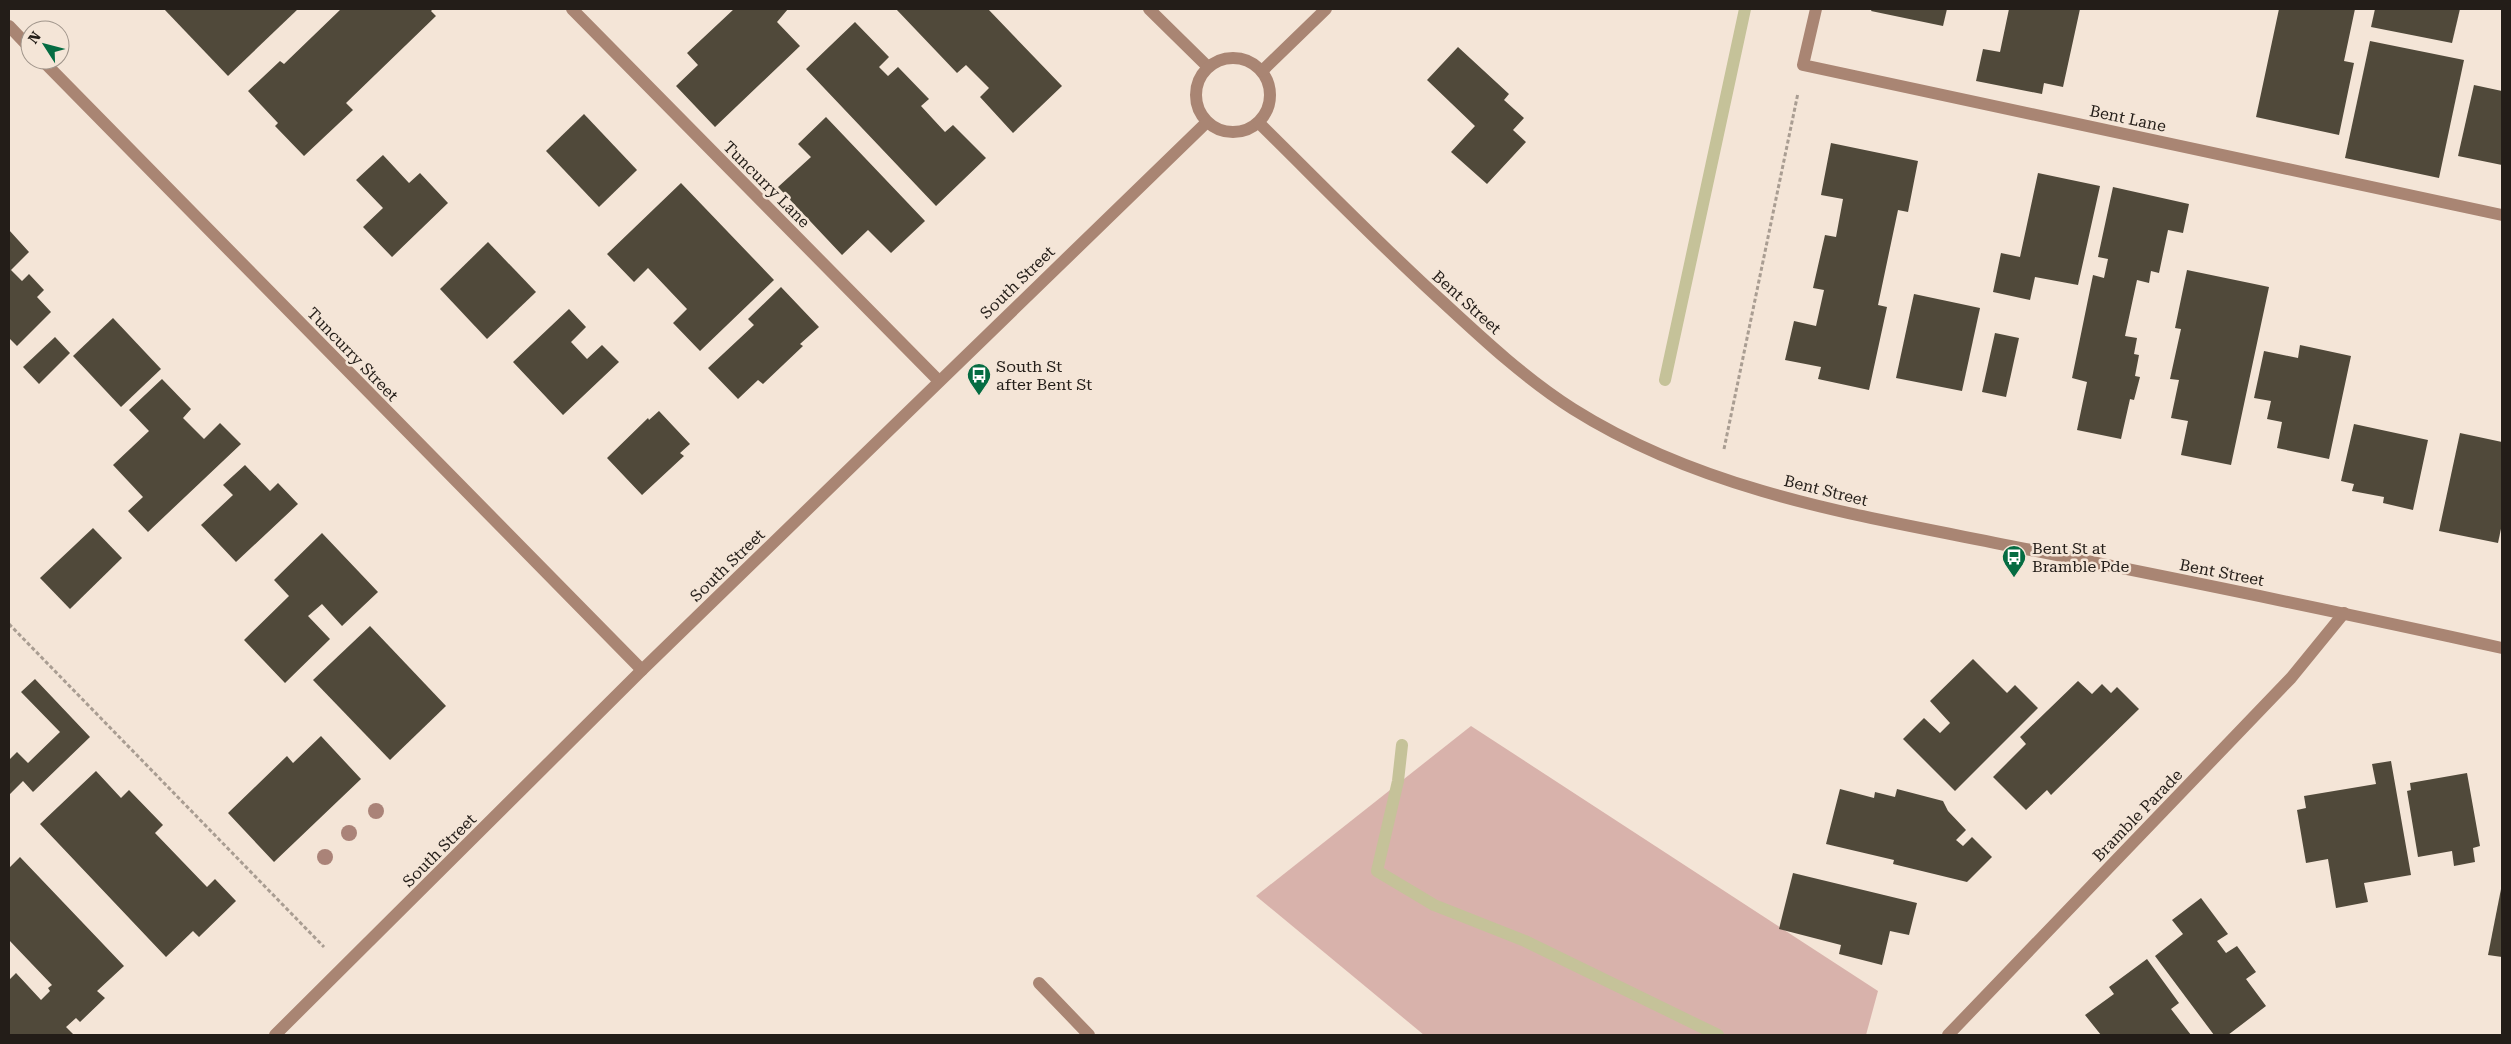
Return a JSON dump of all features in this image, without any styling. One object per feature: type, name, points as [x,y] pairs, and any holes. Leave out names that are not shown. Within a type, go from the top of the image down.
[{"type":"street","name":"Tuncurry Lane","points":[[572,9],[939,381]]},
{"type":"street","points":[[1149,9],[1208,67]]},
{"type":"street","points":[[1262,71],[1326,9]]},
{"type":"street","points":[[1803,65],[1816,9]]},
{"type":"street","points":[[9,26],[20,38]]},
{"type":"street","points":[[1234,58],[1248,61],[1262,71],[1268,82],[1271,96],[1267,110],[1259,123],[1247,130],[1232,133],[1218,131],[1207,122],[1198,110],[1195,94],[1199,80],[1208,67],[1220,60],[1234,58]]},
{"type":"street","name":"Bent Lane","points":[[1803,65],[2502,216]]},
{"type":"street","name":"Tuncurry Street","points":[[52,70],[642,670]]},
{"type":"street","name":"South Street","points":[[275,1035],[642,670],[1207,122]]},
{"type":"street","name":"Bent Street","points":[[1259,123],[1418,279],[1490,346],[1536,384],[1614,432],[1718,478],[1822,507],[2344,613],[2502,648]]},
{"type":"street","name":"Bramble Parade","points":[[1948,1035],[2291,678],[2344,613]]},
{"type":"street","points":[[1038,984],[1089,1035]]},
{"type":"path","points":[[1718,478],[1803,65]]},
{"type":"path","points":[[9,624],[344,968]]},
{"type":"shaded area","points":[[1471,726],[1878,991],[1866,1035],[1424,1035],[1256,896]]},
{"type":"building","points":[[164,9],[298,9],[228,76]]},
{"type":"building","points":[[341,9],[433,9],[431,11],[436,16],[346,103],[353,110],[304,156],[275,126],[278,123],[248,91],[280,61],[284,64]]},
{"type":"building","points":[[734,9],[788,9],[777,22],[800,46],[715,127],[676,86],[698,65],[687,53]]},
{"type":"building","points":[[896,9],[988,9],[1062,86],[1013,133],[980,97],[989,88],[966,65],[957,73]]},
{"type":"building","points":[[1872,9],[1947,9],[1943,26],[1871,11]]},
{"type":"building","points":[[2009,9],[2080,9],[2063,87],[2044,83],[2042,94],[1976,81],[1983,49],[2000,52]]},
{"type":"building","points":[[2279,9],[2355,9],[2344,61],[2354,63],[2339,135],[2256,117]]},
{"type":"building","points":[[2375,9],[2460,9],[2452,43],[2371,27]]},
{"type":"building","points":[[855,22],[889,57],[879,67],[888,76],[898,67],[929,99],[921,106],[945,132],[953,125],[986,158],[936,206],[806,69]]},
{"type":"building","points":[[2370,41],[2464,60],[2439,178],[2345,158]]},
{"type":"building","points":[[1458,47],[1509,94],[1504,100],[1524,118],[1513,130],[1526,142],[1487,184],[1451,152],[1475,126],[1427,80]]},
{"type":"building","points":[[2474,85],[2502,91],[2502,165],[2458,156]]},
{"type":"building","points":[[584,114],[637,170],[599,207],[546,151]]},
{"type":"building","points":[[826,117],[925,221],[891,253],[868,230],[842,255],[778,187],[811,157],[798,144]]},
{"type":"building","points":[[1831,143],[1918,161],[1908,212],[1898,210],[1878,305],[1887,307],[1869,390],[1818,379],[1821,367],[1785,360],[1794,321],[1816,326],[1824,290],[1813,288],[1825,235],[1836,237],[1843,199],[1821,195]]},
{"type":"building","points":[[383,155],[409,183],[420,173],[448,203],[392,257],[363,227],[383,208],[356,180]]},
{"type":"building","points":[[2038,173],[2100,186],[2078,285],[2035,277],[2030,300],[1993,292],[2001,253],[2020,257]]},
{"type":"building","points":[[681,183],[774,280],[700,351],[673,323],[687,309],[648,268],[634,282],[607,254]]},
{"type":"building","points":[[2113,187],[2189,204],[2183,233],[2168,230],[2159,273],[2151,271],[2149,283],[2137,280],[2125,336],[2137,338],[2134,354],[2139,355],[2135,376],[2140,377],[2134,400],[2130,399],[2121,439],[2077,430],[2087,382],[2072,378],[2093,275],[2104,278],[2108,259],[2098,257]]},
{"type":"building","points":[[9,230],[29,252],[11,270],[22,281],[29,274],[44,290],[37,297],[51,312],[17,346],[9,338]]},
{"type":"building","points":[[488,242],[536,292],[487,339],[440,289]]},
{"type":"building","points":[[2187,270],[2269,287],[2231,465],[2181,455],[2188,421],[2171,418],[2179,380],[2170,379],[2181,329],[2175,328]]},
{"type":"building","points":[[781,287],[819,327],[800,344],[803,346],[763,384],[758,380],[738,399],[708,368],[754,325],[748,319]]},
{"type":"building","points":[[1914,294],[1980,308],[1962,391],[1896,378]]},
{"type":"building","points":[[569,309],[586,327],[571,342],[587,359],[602,345],[619,362],[563,415],[513,362]]},
{"type":"building","points":[[113,318],[161,369],[121,407],[73,356]]},
{"type":"building","points":[[1995,333],[2019,338],[2006,397],[1982,392]]},
{"type":"building","points":[[55,337],[70,353],[39,384],[23,367]]},
{"type":"building","points":[[2300,345],[2351,356],[2329,459],[2277,448],[2282,422],[2267,419],[2271,401],[2254,398],[2264,351],[2298,358]]},
{"type":"building","points":[[162,379],[191,409],[183,418],[204,439],[220,423],[241,444],[148,532],[128,511],[143,497],[113,465],[149,431],[129,410]]},
{"type":"building","points":[[659,411],[690,444],[680,453],[684,456],[642,495],[607,458],[648,418],[649,420]]},
{"type":"building","points":[[2354,424],[2428,440],[2413,510],[2383,503],[2384,497],[2352,491],[2354,484],[2341,481]]},
{"type":"building","points":[[2460,433],[2502,442],[2502,524],[2498,543],[2439,531]]},
{"type":"building","points":[[245,465],[270,491],[278,483],[298,504],[236,562],[201,525],[233,495],[223,485]]},
{"type":"building","points":[[93,528],[122,558],[70,609],[40,578]]},
{"type":"building","points":[[322,533],[378,592],[342,626],[322,604],[308,616],[330,639],[285,683],[244,640],[289,596],[274,580]]},
{"type":"building","points":[[370,626],[446,706],[390,760],[313,680]]},
{"type":"building","points":[[1973,659],[2007,693],[2015,685],[2038,708],[1955,791],[1903,739],[1924,718],[1940,733],[1950,723],[1930,701]]},
{"type":"building","points":[[35,679],[90,737],[33,792],[23,781],[9,795],[9,760],[17,752],[28,763],[60,732],[21,692]]},
{"type":"building","points":[[2078,681],[2092,694],[2102,684],[2111,693],[2117,687],[2139,709],[2051,795],[2047,790],[2026,810],[1993,777],[2026,744],[2020,737]]},
{"type":"building","points":[[321,736],[361,779],[274,862],[228,813],[287,756],[293,763]]},
{"type":"building","points":[[2391,761],[2411,875],[2364,883],[2368,902],[2336,908],[2328,859],[2306,863],[2297,810],[2306,808],[2304,796],[2376,784],[2372,764]]},
{"type":"building","points":[[96,771],[121,798],[129,790],[163,825],[155,833],[207,887],[215,879],[236,901],[199,937],[193,931],[166,957],[40,824]]},
{"type":"building","points":[[2467,773],[2480,846],[2473,848],[2475,862],[2454,866],[2452,851],[2418,857],[2407,791],[2411,790],[2410,783]]},
{"type":"building","points":[[1840,789],[1874,798],[1875,792],[1895,797],[1897,789],[1943,801],[1948,811],[1966,830],[1956,840],[1963,846],[1972,837],[1992,857],[1967,882],[1893,864],[1894,860],[1826,844]]},
{"type":"building","points":[[20,857],[124,966],[97,991],[105,998],[80,1022],[76,1018],[66,1027],[74,1035],[9,1035],[9,980],[16,973],[41,1000],[50,991],[48,988],[52,985],[9,940],[9,868]]},
{"type":"building","points":[[1793,873],[1917,903],[1909,935],[1890,931],[1882,965],[1839,954],[1841,945],[1779,929]]},
{"type":"building","points":[[2502,889],[2502,957],[2488,955]]},
{"type":"building","points":[[2201,898],[2228,934],[2217,941],[2226,953],[2237,946],[2256,972],[2246,979],[2266,1006],[2228,1035],[2214,1035],[2155,956],[2183,934],[2172,920]]},
{"type":"building","points":[[2147,959],[2179,1003],[2171,1009],[2191,1035],[2101,1035],[2085,1015],[2114,994],[2109,987]]},
{"type":"waterway","points":[[1665,380],[1745,9]]},
{"type":"waterway","points":[[1402,745],[1398,781],[1377,871],[1434,905],[1525,941],[1718,1035]]},
{"type":"place","name":"South St after Bent St","points":[[979,396]]},
{"type":"place","name":"Bent St at Bramble Pde","points":[[2014,578]]}]
